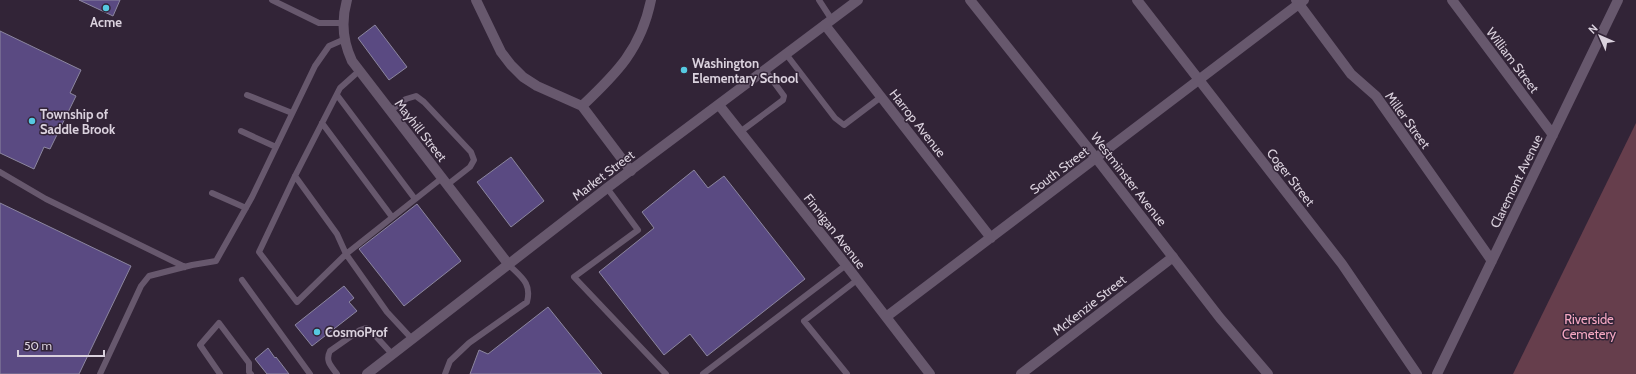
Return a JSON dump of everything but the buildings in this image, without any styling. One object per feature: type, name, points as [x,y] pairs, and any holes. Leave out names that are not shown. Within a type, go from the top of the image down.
[{"type":"street","name":"Mayhill Street","points":[[347,0],[343,23],[347,51],[352,61],[509,265]]},
{"type":"street","points":[[476,0],[501,52],[511,65],[537,86],[582,106],[631,171]]},
{"type":"street","points":[[582,106],[612,77],[632,52],[641,32],[651,0]]},
{"type":"street","name":"Market Street","points":[[366,374],[607,188],[858,0]]},
{"type":"street","name":"Westminster Avenue","points":[[970,0],[1096,158],[1220,318],[1268,374]]},
{"type":"street","name":"Coger Street","points":[[1137,0],[1342,264],[1417,374]]},
{"type":"street","name":"William Street","points":[[1452,0],[1553,135]]},
{"type":"street","points":[[1607,0],[1614,10]]},
{"type":"street","name":"Claremont Avenue","points":[[1437,374],[1618,0]]},
{"type":"street","name":"South Street","points":[[886,317],[1199,80],[1300,1]]},
{"type":"street","name":"Miller Street","points":[[1300,1],[1351,74],[1376,96],[1492,261]]},
{"type":"street","name":"Harrop Avenue","points":[[828,22],[881,97],[991,238]]},
{"type":"street","name":"Finnigan Avenue","points":[[719,105],[930,374]]},
{"type":"street","name":"McKenzie Street","points":[[1021,374],[1173,257]]},
{"type":"lane","points":[[272,0],[319,23],[343,23]]},
{"type":"lane","points":[[819,0],[828,22]]},
{"type":"lane","points":[[100,374],[141,286],[149,276],[216,261],[246,208],[315,66],[329,46],[345,39]]},
{"type":"lane","points":[[786,54],[836,118],[844,125],[881,97]]},
{"type":"lane","points":[[740,132],[783,100],[784,96],[765,70]]},
{"type":"lane","points":[[359,71],[340,88],[295,176],[259,252],[297,302],[346,254],[392,217],[415,199],[470,167],[474,160],[471,152],[424,102],[416,96],[406,99],[390,111]]},
{"type":"lane","points":[[247,95],[292,113]]},
{"type":"lane","points":[[337,95],[415,199]]},
{"type":"lane","points":[[322,123],[392,217]]},
{"type":"lane","points":[[241,131],[276,147]]},
{"type":"lane","points":[[0,172],[46,199],[185,267]]},
{"type":"lane","points":[[295,176],[337,234],[346,254],[387,312],[412,339]]},
{"type":"lane","points":[[607,188],[638,230],[574,277],[666,374]]},
{"type":"lane","points":[[212,193],[246,208]]},
{"type":"lane","points":[[445,374],[450,361],[469,343],[527,302],[529,294],[528,284],[509,265]]},
{"type":"lane","points":[[703,374],[846,265]]},
{"type":"lane","points":[[242,280],[310,374]]},
{"type":"lane","points":[[847,374],[804,321],[857,280]]},
{"type":"lane","points":[[220,374],[200,345],[219,323],[249,362],[249,373]]},
{"type":"lane","points":[[337,374],[328,362],[330,351],[360,330],[366,328],[371,331],[392,354]]},
{"type":"green space","name":"Riverside Cemetery","points":[[1636,123],[1636,374],[1513,374]]},
{"type":"place","name":"Acme","points":[[106,8]]},
{"type":"place","name":"Washington Elementary School","points":[[684,70]]},
{"type":"place","name":"Township of Saddle Brook","points":[[32,121]]},
{"type":"place","name":"CosmoProf","points":[[317,332]]}]
